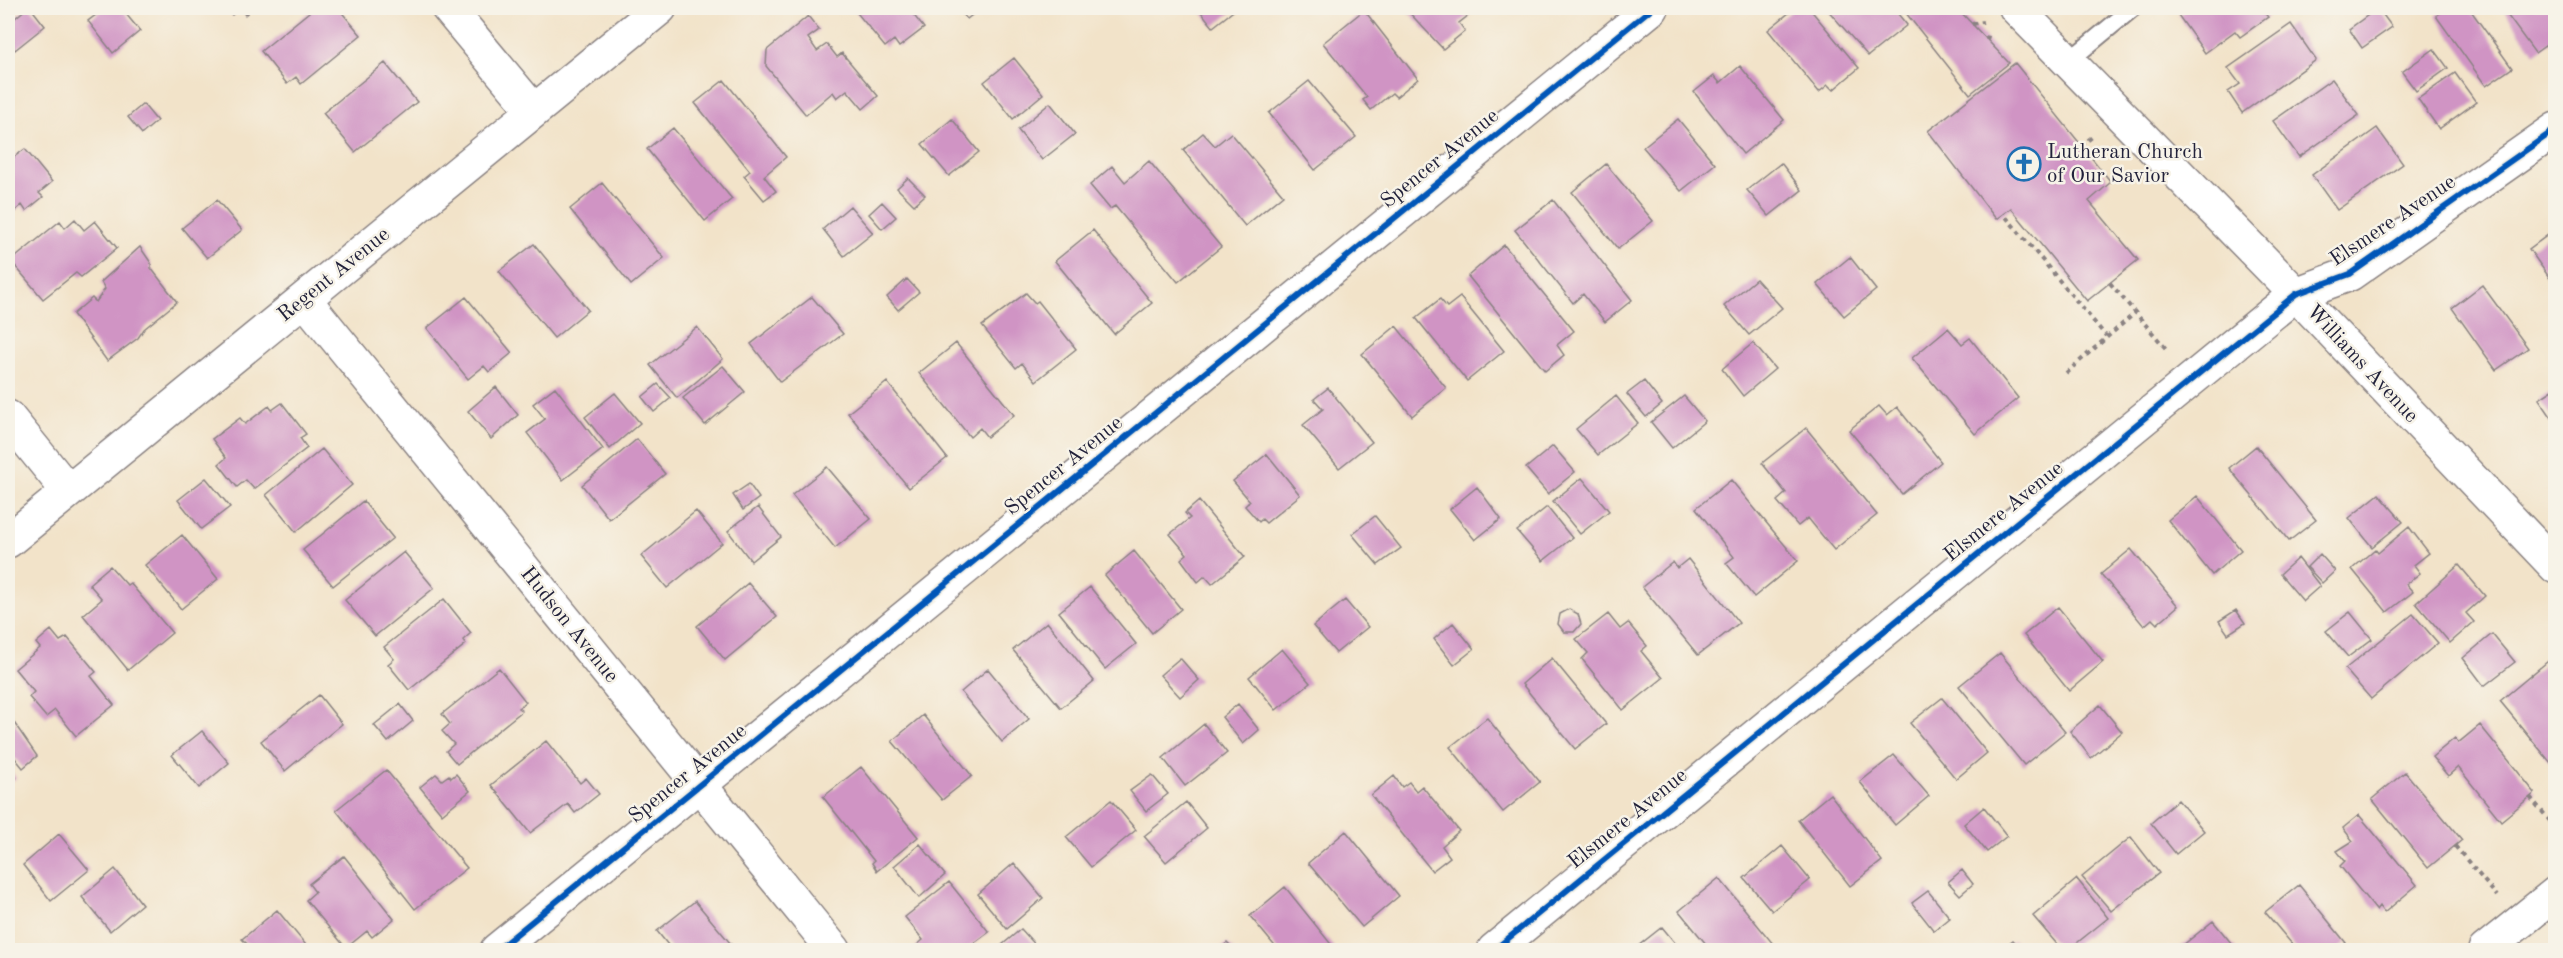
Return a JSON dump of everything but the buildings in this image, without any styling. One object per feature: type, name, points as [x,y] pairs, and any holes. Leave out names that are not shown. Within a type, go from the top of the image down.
[{"type":"street","points":[[448,8],[534,111]]},
{"type":"street","name":"Regent Avenue","points":[[8,541],[660,8]]},
{"type":"street","name":"Spencer Avenue","points":[[497,951],[1652,8]]},
{"type":"street","name":"Williams Avenue","points":[[2016,8],[2070,60],[2556,567]]},
{"type":"street","name":"Elsmere Avenue","points":[[1494,951],[2296,294],[2350,274],[2556,129]]},
{"type":"street","name":"Hudson Avenue","points":[[304,299],[834,951]]},
{"type":"street","points":[[8,417],[68,491]]},
{"type":"street","points":[[2486,951],[2556,893]]},
{"type":"lane","points":[[2070,60],[2133,8]]},
{"type":"path","points":[[2081,146],[2095,134]]},
{"type":"path","points":[[2006,217],[2106,336]]},
{"type":"path","points":[[2110,283],[2168,351]]},
{"type":"path","points":[[2066,373],[2135,313]]},
{"type":"path","points":[[2530,797],[2556,828]]},
{"type":"path","points":[[2455,846],[2518,924]]},
{"type":"cycle path","points":[[497,950],[1652,8]]},
{"type":"cycle path","points":[[1494,950],[2296,294],[2350,274],[2556,129]]},
{"type":"place","name":"Lutheran Church of Our Savior","points":[[2024,164]]}]
